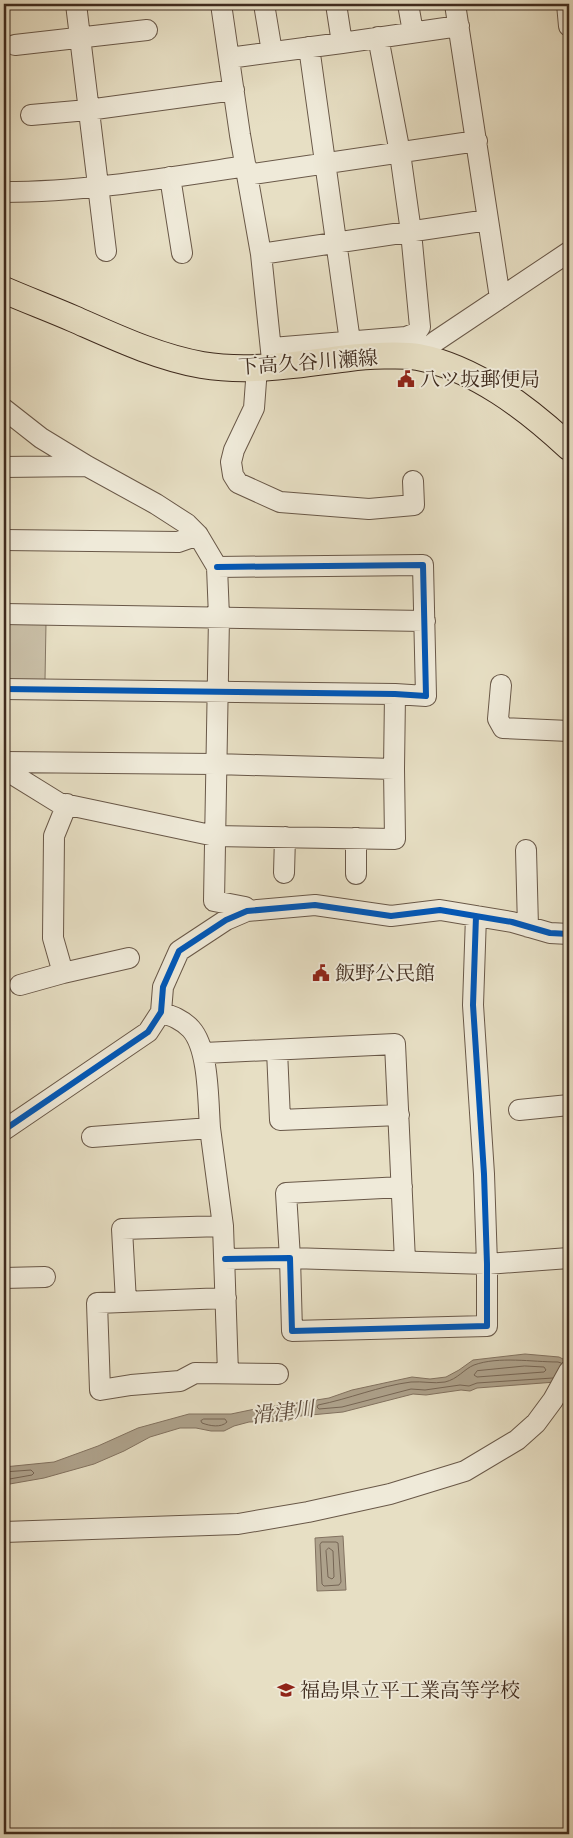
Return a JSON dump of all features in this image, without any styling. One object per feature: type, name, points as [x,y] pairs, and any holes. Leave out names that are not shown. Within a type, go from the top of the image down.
[{"type":"main road","name":"下高久谷川瀬線","points":[[4,290],[113,336],[161,354],[202,365],[267,361],[351,350],[416,357],[439,363],[472,377],[511,399],[538,418],[569,447]]},
{"type":"street","points":[[76,4],[106,251]]},
{"type":"street","points":[[221,4],[246,171],[261,254],[267,361],[252,414],[239,439],[231,462],[233,475],[238,483],[280,502],[369,509],[414,505],[413,481]]},
{"type":"street","points":[[264,4],[272,52]]},
{"type":"street","points":[[336,4],[342,43]]},
{"type":"street","points":[[408,4],[413,32]]},
{"type":"street","points":[[456,4],[500,298]]},
{"type":"street","points":[[567,4],[569,26]]},
{"type":"street","points":[[229,58],[459,26]]},
{"type":"street","points":[[15,45],[147,30]]},
{"type":"street","points":[[309,47],[351,350],[406,337],[416,333],[420,327],[411,232],[400,153],[378,38]]},
{"type":"street","points":[[30,115],[88,110],[234,90]]},
{"type":"street","points":[[4,192],[98,186],[325,164],[477,141]]},
{"type":"street","points":[[170,178],[182,253]]},
{"type":"street","points":[[261,254],[488,220]]},
{"type":"street","points":[[416,357],[569,252]]},
{"type":"street","points":[[4,408],[41,438],[187,524],[198,534],[217,567],[219,617],[214,901],[245,908],[247,911]]},
{"type":"street","points":[[4,467],[87,466]]},
{"type":"street","points":[[4,540],[178,542],[198,534]]},
{"type":"street","points":[[4,689],[426,696],[423,565],[217,567]]},
{"type":"street","points":[[4,614],[425,621]]},
{"type":"street","points":[[500,685],[498,719],[503,728],[569,731]]},
{"type":"street","points":[[4,769],[60,803],[215,836],[395,839],[395,694]]},
{"type":"street","points":[[4,762],[215,764],[394,769]]},
{"type":"street","points":[[63,973],[52,938],[54,836],[67,804]]},
{"type":"street","points":[[284,873],[285,837]]},
{"type":"street","points":[[356,838],[356,874]]},
{"type":"street","points":[[526,850],[528,927]]},
{"type":"street","points":[[4,1130],[148,1032],[161,1012],[163,987],[179,951],[226,920],[247,911],[315,905],[354,910],[379,916],[391,916],[440,910],[512,922],[550,933],[569,934]]},
{"type":"street","points":[[402,1187],[286,1193],[292,1331],[487,1326],[484,1174],[473,1005],[476,916]]},
{"type":"street","points":[[20,985],[129,958]]},
{"type":"street","points":[[161,1012],[180,1019],[192,1029],[204,1053],[210,1128],[223,1226],[228,1373]]},
{"type":"street","points":[[204,1053],[395,1044],[405,1261]]},
{"type":"street","points":[[277,1050],[280,1120],[399,1115]]},
{"type":"street","points":[[519,1110],[569,1106]]},
{"type":"street","points":[[92,1137],[210,1128]]},
{"type":"street","points":[[126,1302],[122,1229],[223,1226]]},
{"type":"street","points":[[225,1259],[290,1258],[487,1264],[569,1258]]},
{"type":"street","points":[[4,1278],[45,1277]]},
{"type":"street","points":[[226,1298],[97,1303],[100,1390],[131,1385],[180,1381],[195,1373],[278,1374]]},
{"type":"street","points":[[4,1532],[238,1524],[308,1512],[390,1494],[465,1471],[516,1440],[536,1423],[553,1400],[569,1370]]},
{"type":"shaded area","points":[[4,623],[46,623],[45,680],[4,680]]},
{"type":"water","name":"滑津川","points":[[525,1354],[559,1357],[569,1362],[569,1381],[477,1388],[470,1391],[461,1390],[426,1395],[413,1394],[343,1412],[300,1416],[286,1421],[249,1422],[224,1431],[180,1428],[150,1437],[94,1464],[44,1478],[4,1485],[4,1467],[54,1462],[98,1446],[138,1428],[189,1414],[231,1414],[329,1398],[352,1390],[412,1377],[430,1379],[446,1377],[473,1360]]},
{"type":"water","points":[[343,1536],[346,1590],[317,1591],[315,1538]]},
{"type":"cycle path","points":[[4,689],[426,696],[423,565],[217,567]]},
{"type":"cycle path","points":[[4,1130],[148,1032],[161,1012],[163,987],[179,951],[226,920],[247,911],[315,905],[391,916],[440,910],[512,922],[550,933],[569,934]]},
{"type":"cycle path","points":[[225,1259],[290,1258],[292,1331],[487,1326],[484,1174],[473,1005],[476,916]]},
{"type":"place","name":"八ツ坂郵便局","points":[[406,379]]},
{"type":"place","name":"飯野公民館","points":[[321,973]]},
{"type":"place","name":"福島県立平工業高等学校","points":[[286,1690]]}]
